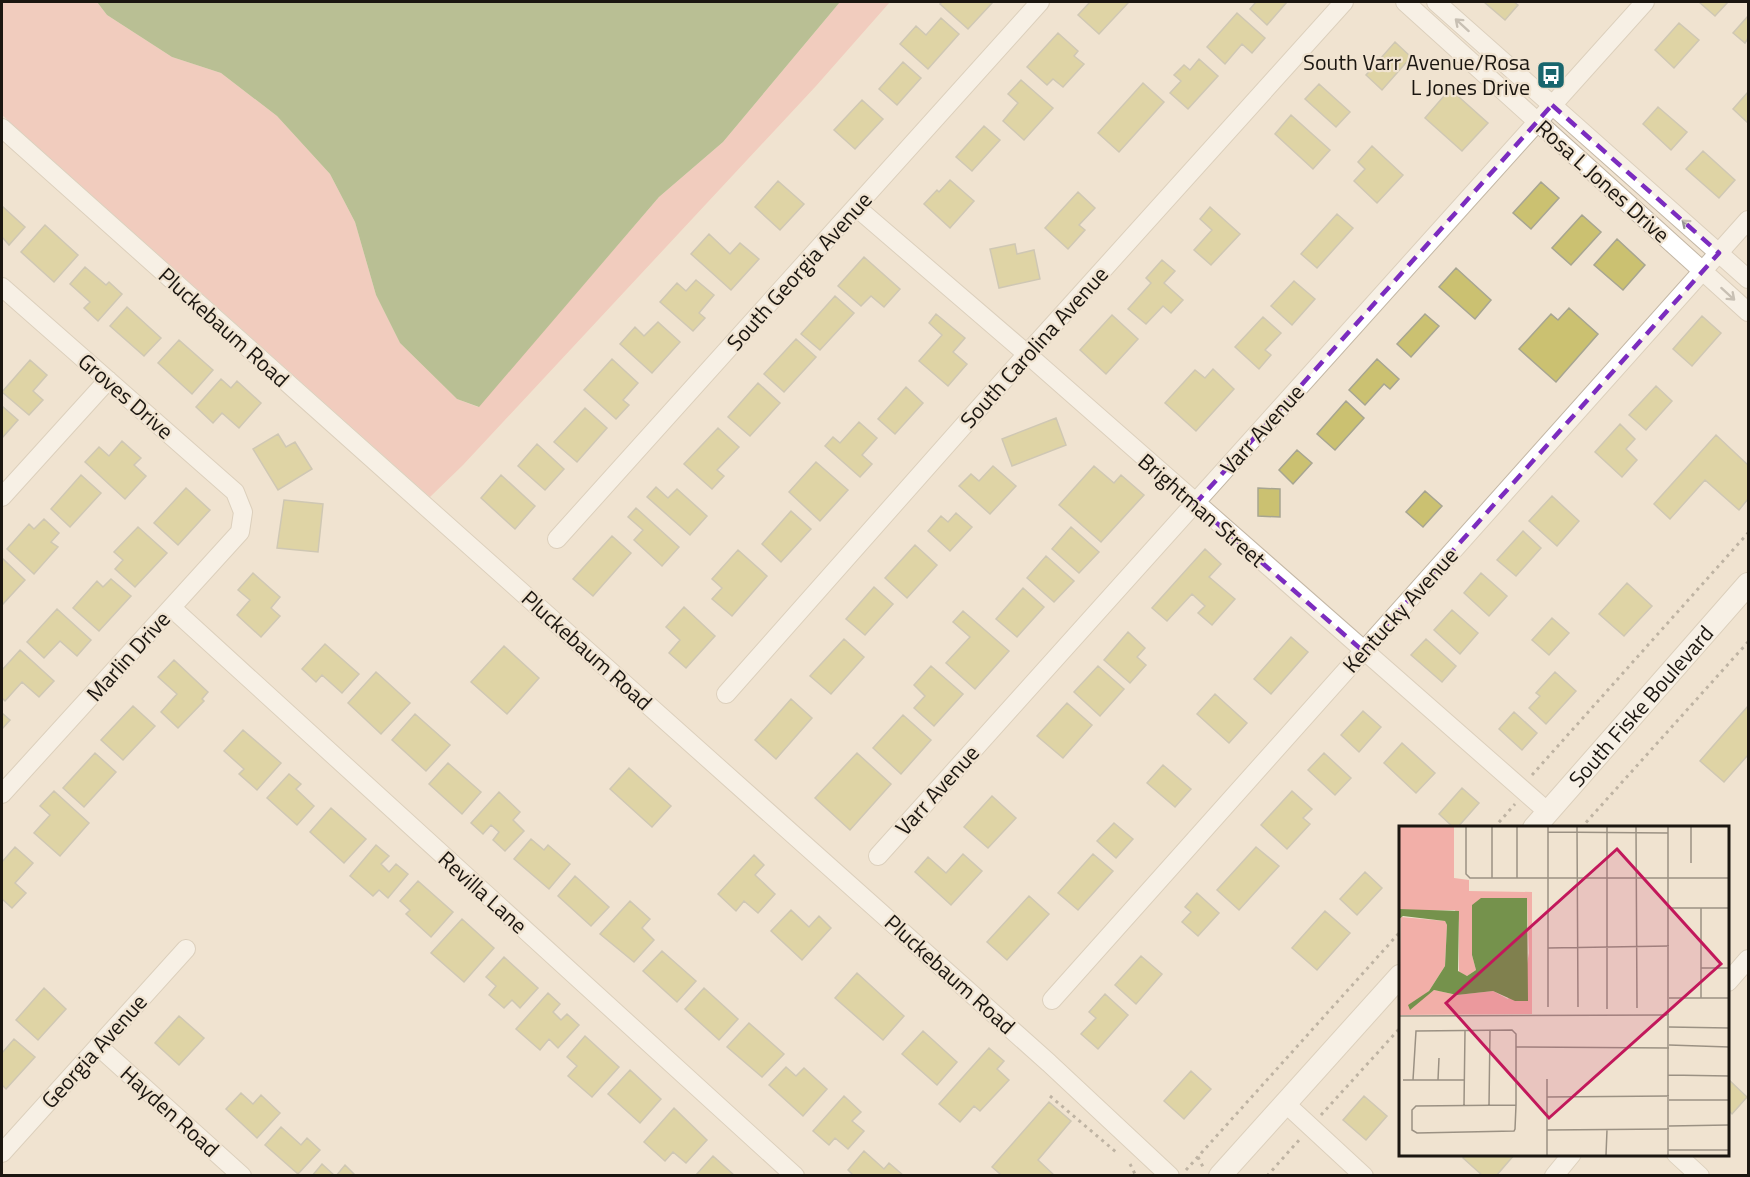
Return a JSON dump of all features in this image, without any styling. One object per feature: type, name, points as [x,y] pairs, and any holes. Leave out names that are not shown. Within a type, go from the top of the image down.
[{"type":"main road","name":"South Fiske Boulevard","points":[[1541,820],[1745,597]]},
{"type":"main road","points":[[1220,1176],[1399,977]]},
{"type":"street","name":"South Georgia Avenue","points":[[557,540],[1040,2]]},
{"type":"street","name":"South Carolina Avenue","points":[[726,694],[1027,354],[1344,2]]},
{"type":"street","name":"Rosa L Jones Drive","points":[[1405,2],[1749,312]]},
{"type":"street","name":"Rosa L Jones Drive","points":[[1436,2],[1749,279]]},
{"type":"street","name":"Varr Avenue","points":[[878,856],[1645,2]]},
{"type":"street","name":"Pluckebaum Road","points":[[2,128],[1040,1055],[1170,1176]]},
{"type":"street","name":"Brightman Street","points":[[856,207],[1027,354],[1523,790],[1541,820]]},
{"type":"street","name":"Kentucky Avenue","points":[[1052,1000],[1749,220]]},
{"type":"street","name":"Groves Drive","points":[[2,287],[235,492],[243,512]]},
{"type":"street","points":[[2,497],[108,380]]},
{"type":"street","name":"Marlin Drive","points":[[2,794],[240,532],[243,512]]},
{"type":"street","name":"Revilla Lane","points":[[172,608],[795,1176]]},
{"type":"street","name":"Georgia Avenue","points":[[2,1153],[186,949]]},
{"type":"street","points":[[1729,981],[1749,959]]},
{"type":"street","name":"Hayden Road","points":[[98,1046],[242,1176]]},
{"type":"street","points":[[1285,1103],[1364,1176]]},
{"type":"street","points":[[1554,1176],[1571,1156]]},
{"type":"street","points":[[1677,1156],[1700,1176]]},
{"type":"path","points":[[1496,826],[1516,803],[1528,779],[1749,533]]},
{"type":"path","points":[[1583,826],[1749,642]]},
{"type":"path","points":[[1181,1176],[1399,934]]},
{"type":"path","points":[[1320,1116],[1399,1030]]},
{"type":"path","points":[[1050,1096],[1121,1156]]},
{"type":"path","points":[[1267,1176],[1301,1138]]},
{"type":"path","points":[[1129,1162],[1136,1176]]},
{"type":"highlighted area","points":[[1552,105],[1719,253],[1363,651],[1195,504]]},
{"type":"shaded area","points":[[2,2],[97,2],[107,15],[172,57],[221,73],[277,116],[330,174],[355,222],[376,295],[400,343],[457,399],[478,407],[659,197],[723,142],[840,2],[890,2],[816,86],[463,465],[430,497],[2,115]]},
{"type":"shaded area","points":[[97,2],[840,2],[723,142],[659,197],[479,407],[457,399],[400,343],[376,295],[355,222],[330,174],[277,116],[221,73],[172,57],[107,15]]},
{"type":"building","points":[[942,2],[993,2],[968,29],[940,4]]},
{"type":"building","points":[[1090,2],[1128,3],[1099,34],[1078,15]]},
{"type":"building","points":[[1256,2],[1287,2],[1267,25],[1250,9]]},
{"type":"building","points":[[1484,2],[1514,2],[1518,5],[1505,20]]},
{"type":"building","points":[[1699,2],[1728,2],[1715,16]]},
{"type":"building","points":[[1237,13],[1265,38],[1252,53],[1242,44],[1225,64],[1207,47]]},
{"type":"building","points":[[1748,16],[1748,38],[1745,43],[1733,33]]},
{"type":"building","points":[[941,18],[959,34],[928,69],[900,44],[916,26],[926,35]]},
{"type":"building","points":[[1679,23],[1699,40],[1674,68],[1655,50]]},
{"type":"building","points":[[1058,33],[1078,51],[1074,56],[1084,64],[1063,87],[1053,79],[1047,85],[1027,67]]},
{"type":"building","points":[[1395,42],[1411,57],[1382,90],[1366,75]]},
{"type":"building","points":[[1199,59],[1218,76],[1188,109],[1170,93],[1181,81],[1174,75],[1184,65],[1190,70]]},
{"type":"building","points":[[903,62],[921,78],[897,105],[879,89]]},
{"type":"building","points":[[1021,80],[1053,108],[1024,140],[1003,121],[1018,103],[1008,94]]},
{"type":"building","points":[[1143,83],[1164,102],[1119,152],[1098,133]]},
{"type":"building","points":[[1319,84],[1350,112],[1336,127],[1305,99]]},
{"type":"building","points":[[1450,89],[1488,123],[1462,151],[1425,118]]},
{"type":"building","points":[[1748,92],[1748,123],[1733,109]]},
{"type":"building","points":[[862,100],[883,119],[855,149],[834,130]]},
{"type":"building","points":[[1658,107],[1687,132],[1671,150],[1643,124]]},
{"type":"building","points":[[1291,115],[1330,150],[1313,169],[1275,134]]},
{"type":"building","points":[[984,126],[1000,140],[972,171],[956,157]]},
{"type":"building","points":[[1372,146],[1403,175],[1377,203],[1354,181],[1365,169],[1358,162]]},
{"type":"building","points":[[1703,151],[1735,180],[1719,198],[1686,169]]},
{"type":"building","points":[[950,180],[974,201],[950,228],[924,204]]},
{"type":"building","points":[[778,181],[804,204],[780,230],[755,207]]},
{"type":"building","points":[[1541,182],[1559,198],[1531,229],[1513,213]]},
{"type":"building","points":[[1078,192],[1095,208],[1079,225],[1085,230],[1068,249],[1045,228]]},
{"type":"building","points":[[2,206],[25,227],[9,245],[2,237]]},
{"type":"building","points":[[1210,207],[1240,234],[1211,265],[1194,250],[1212,230],[1200,219]]},
{"type":"building","points":[[1337,214],[1353,228],[1317,268],[1301,254]]},
{"type":"building","points":[[1582,215],[1601,232],[1571,265],[1552,248]]},
{"type":"building","points":[[45,225],[78,255],[54,282],[21,252]]},
{"type":"building","points":[[709,234],[730,254],[740,243],[759,259],[731,290],[691,254]]},
{"type":"building","points":[[1617,239],[1645,265],[1623,290],[1594,265]]},
{"type":"building","points":[[1015,244],[1017,254],[1034,250],[1040,279],[999,288],[990,249]]},
{"type":"building","points":[[864,257],[900,289],[884,307],[871,296],[861,306],[838,286]]},
{"type":"building","points":[[1162,260],[1175,271],[1164,283],[1183,300],[1171,313],[1163,306],[1146,324],[1128,309],[1151,283],[1146,278]]},
{"type":"building","points":[[85,267],[106,285],[109,282],[122,294],[98,321],[84,308],[90,302],[70,284]]},
{"type":"building","points":[[1456,268],[1491,300],[1475,319],[1439,287]]},
{"type":"building","points":[[696,280],[714,295],[699,313],[705,318],[693,331],[660,302],[677,283],[686,291]]},
{"type":"building","points":[[1294,281],[1315,299],[1292,325],[1271,306]]},
{"type":"building","points":[[835,296],[854,313],[820,350],[801,334]]},
{"type":"building","points":[[127,307],[161,338],[144,356],[110,326]]},
{"type":"building","points":[[1569,308],[1598,334],[1556,382],[1519,349],[1551,314],[1558,320]]},
{"type":"building","points":[[936,314],[965,338],[953,352],[967,364],[948,386],[919,361],[942,335],[929,323]]},
{"type":"building","points":[[1425,314],[1439,326],[1411,357],[1397,344]]},
{"type":"building","points":[[1112,315],[1138,339],[1106,374],[1080,350]]},
{"type":"building","points":[[1702,316],[1721,333],[1692,366],[1673,349]]},
{"type":"building","points":[[1263,317],[1281,333],[1265,350],[1271,355],[1259,369],[1235,347]]},
{"type":"building","points":[[658,322],[680,342],[652,373],[620,344],[635,327],[644,336]]},
{"type":"building","points":[[796,339],[816,357],[784,392],[764,374]]},
{"type":"building","points":[[179,340],[213,370],[192,394],[158,363]]},
{"type":"building","points":[[612,359],[638,383],[623,400],[629,405],[616,419],[584,390]]},
{"type":"building","points":[[1377,359],[1399,379],[1390,389],[1384,384],[1365,405],[1349,390]]},
{"type":"building","points":[[30,360],[47,375],[33,391],[43,400],[29,415],[2,392]]},
{"type":"building","points":[[1213,369],[1234,389],[1196,431],[1165,403],[1195,370],[1205,378]]},
{"type":"building","points":[[221,379],[231,388],[237,381],[261,403],[239,428],[222,413],[213,423],[196,407]]},
{"type":"building","points":[[758,383],[780,403],[750,436],[728,417]]},
{"type":"building","points":[[1656,386],[1672,401],[1646,430],[1629,415]]},
{"type":"building","points":[[906,387],[923,403],[895,434],[878,419]]},
{"type":"building","points":[[1346,401],[1364,418],[1335,450],[1317,434]]},
{"type":"building","points":[[2,406],[18,420],[2,438]]},
{"type":"building","points":[[585,408],[607,428],[577,462],[554,442]]},
{"type":"building","points":[[1056,418],[1066,445],[1012,466],[1002,439]]},
{"type":"building","points":[[859,422],[877,438],[862,455],[872,464],[860,477],[825,446],[833,437],[840,443]]},
{"type":"building","points":[[1620,424],[1635,439],[1626,449],[1637,460],[1622,477],[1595,452]]},
{"type":"building","points":[[718,428],[739,447],[717,470],[724,476],[712,489],[684,464]]},
{"type":"building","points":[[278,434],[286,447],[295,442],[312,469],[278,490],[253,449]]},
{"type":"building","points":[[1716,435],[1748,465],[1748,499],[1739,510],[1705,480],[1670,519],[1654,504]]},
{"type":"building","points":[[122,441],[141,458],[134,465],[146,476],[125,499],[85,462],[99,447],[109,456]]},
{"type":"building","points":[[537,444],[564,469],[545,490],[518,466]]},
{"type":"building","points":[[1297,450],[1312,463],[1293,484],[1279,470]]},
{"type":"building","points":[[816,462],[848,490],[820,521],[789,492]]},
{"type":"building","points":[[993,466],[1016,486],[990,514],[959,486],[971,474],[979,481]]},
{"type":"building","points":[[1094,466],[1114,483],[1121,475],[1144,495],[1101,542],[1059,505]]},
{"type":"building","points":[[81,475],[101,493],[70,527],[51,509]]},
{"type":"building","points":[[501,475],[535,506],[515,529],[481,498]]},
{"type":"building","points":[[656,487],[668,498],[677,489],[707,516],[690,535],[647,497]]},
{"type":"building","points":[[186,488],[210,510],[178,545],[154,523]]},
{"type":"building","points":[[1258,488],[1280,489],[1280,517],[1258,516]]},
{"type":"building","points":[[1425,491],[1442,506],[1423,527],[1406,512]]},
{"type":"building","points":[[1552,496],[1579,521],[1557,546],[1529,521]]},
{"type":"building","points":[[284,500],[323,504],[318,552],[277,548]]},
{"type":"building","points":[[636,508],[679,547],[662,566],[634,540],[643,530],[628,517]]},
{"type":"building","points":[[791,511],[811,529],[781,562],[762,544]]},
{"type":"building","points":[[956,513],[972,527],[950,551],[928,531],[941,516],[948,522]]},
{"type":"building","points":[[44,519],[59,533],[51,542],[58,547],[34,574],[7,549],[29,524],[34,529]]},
{"type":"building","points":[[138,527],[167,553],[135,587],[115,569],[123,560],[114,552]]},
{"type":"building","points":[[1071,527],[1099,552],[1079,573],[1052,549]]},
{"type":"building","points":[[1523,531],[1541,548],[1516,576],[1497,560]]},
{"type":"building","points":[[612,536],[631,553],[593,596],[573,579]]},
{"type":"building","points":[[915,545],[937,565],[907,598],[885,578]]},
{"type":"building","points":[[1205,549],[1221,564],[1209,577],[1235,599],[1212,625],[1198,613],[1205,606],[1192,594],[1167,621],[1152,608]]},
{"type":"building","points":[[738,550],[767,576],[732,616],[712,599],[722,588],[712,579]]},
{"type":"building","points":[[1046,556],[1074,581],[1054,602],[1027,578]]},
{"type":"building","points":[[2,558],[25,580],[2,605]]},
{"type":"building","points":[[253,573],[280,597],[271,608],[280,616],[261,637],[237,615],[250,600],[238,590]]},
{"type":"building","points":[[1481,573],[1507,596],[1489,616],[1464,593]]},
{"type":"building","points":[[111,579],[131,596],[99,631],[73,608],[97,581],[103,587]]},
{"type":"building","points":[[1627,583],[1652,606],[1624,636],[1599,614]]},
{"type":"building","points":[[874,587],[893,604],[865,635],[846,619]]},
{"type":"building","points":[[1023,588],[1044,607],[1017,637],[996,619]]},
{"type":"building","points":[[684,607],[715,636],[686,668],[669,653],[680,640],[666,627]]},
{"type":"building","points":[[57,609],[91,640],[77,656],[60,641],[44,658],[27,642]]},
{"type":"building","points":[[1452,610],[1478,633],[1460,654],[1434,630]]},
{"type":"building","points":[[963,611],[1009,651],[975,689],[946,663],[970,637],[953,622]]},
{"type":"building","points":[[1552,618],[1569,633],[1549,655],[1532,640]]},
{"type":"building","points":[[1128,632],[1145,648],[1137,657],[1146,665],[1130,683],[1104,660]]},
{"type":"building","points":[[1291,637],[1308,652],[1271,694],[1254,679]]},
{"type":"building","points":[[844,639],[864,657],[831,694],[810,676]]},
{"type":"building","points":[[1426,639],[1456,666],[1442,682],[1411,655]]},
{"type":"building","points":[[325,644],[359,674],[342,693],[322,675],[316,682],[302,669]]},
{"type":"building","points":[[504,646],[539,678],[507,714],[471,682]]},
{"type":"building","points":[[20,650],[54,681],[39,697],[22,682],[5,701],[2,698],[2,670]]},
{"type":"building","points":[[174,660],[208,692],[202,699],[204,701],[178,728],[161,712],[177,694],[158,677]]},
{"type":"building","points":[[931,666],[963,694],[934,726],[914,708],[925,696],[914,685]]},
{"type":"building","points":[[1098,666],[1124,689],[1100,716],[1074,692]]},
{"type":"building","points":[[376,672],[410,703],[381,734],[348,703]]},
{"type":"building","points":[[1555,672],[1576,691],[1546,724],[1529,708],[1540,696],[1536,693]]},
{"type":"building","points":[[1215,694],[1247,723],[1229,743],[1197,714]]},
{"type":"building","points":[[791,699],[812,718],[776,759],[755,740]]},
{"type":"building","points":[[1067,703],[1092,725],[1063,758],[1037,736]]},
{"type":"building","points":[[133,706],[155,726],[123,760],[101,740]]},
{"type":"building","points":[[1748,706],[1748,755],[1724,782],[1700,761]]},
{"type":"building","points":[[1363,711],[1381,727],[1359,752],[1341,735]]},
{"type":"building","points":[[1514,712],[1537,733],[1522,750],[1499,729]]},
{"type":"building","points":[[2,713],[10,720],[2,729]]},
{"type":"building","points":[[415,714],[450,745],[426,771],[392,740]]},
{"type":"building","points":[[903,715],[931,740],[901,774],[873,748]]},
{"type":"building","points":[[243,730],[281,763],[257,790],[239,774],[244,769],[224,751]]},
{"type":"building","points":[[1402,743],[1435,773],[1416,793],[1384,763]]},
{"type":"building","points":[[95,753],[116,772],[84,807],[63,788]]},
{"type":"building","points":[[857,753],[891,784],[850,830],[815,798]]},
{"type":"building","points":[[1324,753],[1351,778],[1335,795],[1308,770]]},
{"type":"building","points":[[448,763],[481,792],[462,814],[429,784]]},
{"type":"building","points":[[1163,765],[1191,789],[1175,807],[1147,783]]},
{"type":"building","points":[[629,768],[671,806],[652,827],[610,789]]},
{"type":"building","points":[[289,774],[301,784],[296,789],[314,806],[297,825],[267,798]]},
{"type":"building","points":[[1462,788],[1479,803],[1459,826],[1452,826],[1439,814]]},
{"type":"building","points":[[54,791],[89,823],[60,856],[34,833],[50,815],[40,806]]},
{"type":"building","points":[[1292,791],[1312,809],[1303,818],[1310,824],[1287,849],[1261,825]]},
{"type":"building","points":[[499,792],[520,812],[513,820],[524,831],[505,851],[493,840],[499,832],[491,825],[483,834],[471,823]]},
{"type":"building","points":[[992,796],[1016,818],[988,848],[964,827]]},
{"type":"building","points":[[331,808],[366,839],[344,863],[310,832]]},
{"type":"building","points":[[1114,823],[1133,839],[1116,858],[1097,841]]},
{"type":"building","points":[[531,839],[544,850],[548,845],[570,864],[549,889],[514,859]]},
{"type":"building","points":[[376,845],[389,856],[381,864],[389,872],[396,864],[408,874],[388,898],[379,890],[373,896],[350,876]]},
{"type":"building","points":[[15,847],[33,863],[15,883],[26,893],[12,908],[2,899],[2,862]]},
{"type":"building","points":[[1256,847],[1279,866],[1239,910],[1217,890]]},
{"type":"building","points":[[963,854],[982,871],[951,905],[915,872],[928,857],[946,873]]},
{"type":"building","points":[[1093,854],[1113,871],[1078,910],[1058,893]]},
{"type":"building","points":[[754,855],[764,865],[755,875],[775,894],[758,913],[744,901],[736,911],[718,894]]},
{"type":"building","points":[[1365,872],[1382,888],[1357,915],[1340,899]]},
{"type":"building","points":[[575,876],[609,907],[591,926],[558,896]]},
{"type":"building","points":[[418,881],[453,912],[431,937],[406,914],[410,910],[400,901]]},
{"type":"building","points":[[1197,893],[1219,913],[1198,936],[1182,922],[1191,912],[1185,907]]},
{"type":"building","points":[[1029,896],[1049,914],[1007,960],[987,942]]},
{"type":"building","points":[[630,901],[650,919],[642,928],[654,940],[634,962],[600,934]]},
{"type":"building","points":[[791,910],[809,927],[819,916],[831,928],[802,960],[771,931]]},
{"type":"building","points":[[1325,911],[1350,933],[1317,970],[1292,948]]},
{"type":"building","points":[[462,919],[494,948],[464,982],[431,953]]},
{"type":"building","points":[[662,951],[696,981],[677,1002],[643,971]]},
{"type":"building","points":[[1141,956],[1162,974],[1136,1004],[1115,985]]},
{"type":"building","points":[[504,957],[538,988],[520,1008],[512,1000],[504,1008],[489,995],[496,986],[486,977]]},
{"type":"building","points":[[857,973],[904,1016],[883,1040],[835,998]]},
{"type":"building","points":[[44,988],[66,1009],[38,1040],[16,1020]]},
{"type":"building","points":[[704,988],[738,1019],[719,1040],[685,1009]]},
{"type":"building","points":[[548,993],[560,1004],[553,1012],[561,1020],[567,1014],[579,1025],[558,1048],[549,1039],[540,1050],[516,1029]]},
{"type":"building","points":[[1105,994],[1128,1015],[1098,1049],[1081,1034],[1096,1018],[1089,1012]]},
{"type":"building","points":[[179,1016],[204,1038],[179,1065],[155,1043]]},
{"type":"building","points":[[749,1023],[784,1054],[762,1077],[727,1047]]},
{"type":"building","points":[[923,1031],[957,1062],[937,1085],[902,1054]]},
{"type":"building","points":[[585,1036],[619,1067],[592,1097],[568,1076],[577,1066],[567,1057]]},
{"type":"building","points":[[14,1039],[35,1057],[6,1089],[2,1085],[2,1053]]},
{"type":"building","points":[[989,1048],[1004,1061],[997,1069],[1009,1080],[980,1111],[974,1106],[960,1122],[939,1104]]},
{"type":"building","points":[[786,1067],[796,1076],[804,1068],[827,1089],[803,1116],[769,1085]]},
{"type":"building","points":[[630,1070],[661,1099],[640,1123],[608,1094]]},
{"type":"building","points":[[1191,1071],[1211,1089],[1184,1119],[1164,1101]]},
{"type":"building","points":[[1729,1080],[1747,1097],[1732,1114],[1729,1111]]},
{"type":"building","points":[[241,1093],[253,1104],[261,1095],[280,1113],[257,1138],[226,1109]]},
{"type":"building","points":[[844,1096],[861,1112],[852,1121],[864,1131],[848,1149],[835,1138],[829,1145],[813,1131]]},
{"type":"building","points":[[1364,1096],[1387,1116],[1366,1140],[1343,1120]]},
{"type":"building","points":[[1049,1102],[1071,1121],[1038,1160],[1055,1176],[999,1176],[1000,1174],[992,1167]]},
{"type":"building","points":[[674,1108],[707,1140],[686,1163],[673,1152],[665,1161],[644,1142]]},
{"type":"building","points":[[281,1127],[301,1145],[307,1138],[320,1150],[298,1174],[265,1145]]},
{"type":"building","points":[[864,1151],[884,1169],[889,1163],[904,1176],[854,1176],[848,1170]]},
{"type":"building","points":[[713,1156],[735,1176],[695,1176]]},
{"type":"building","points":[[1464,1156],[1513,1156],[1496,1176],[1483,1176],[1463,1158]]},
{"type":"building","points":[[322,1164],[335,1176],[312,1176]]},
{"type":"building","points":[[345,1165],[356,1176],[336,1176]]},
{"type":"place","name":"South Varr Avenue/Rosa L Jones Drive","points":[[1551,75]]}]
